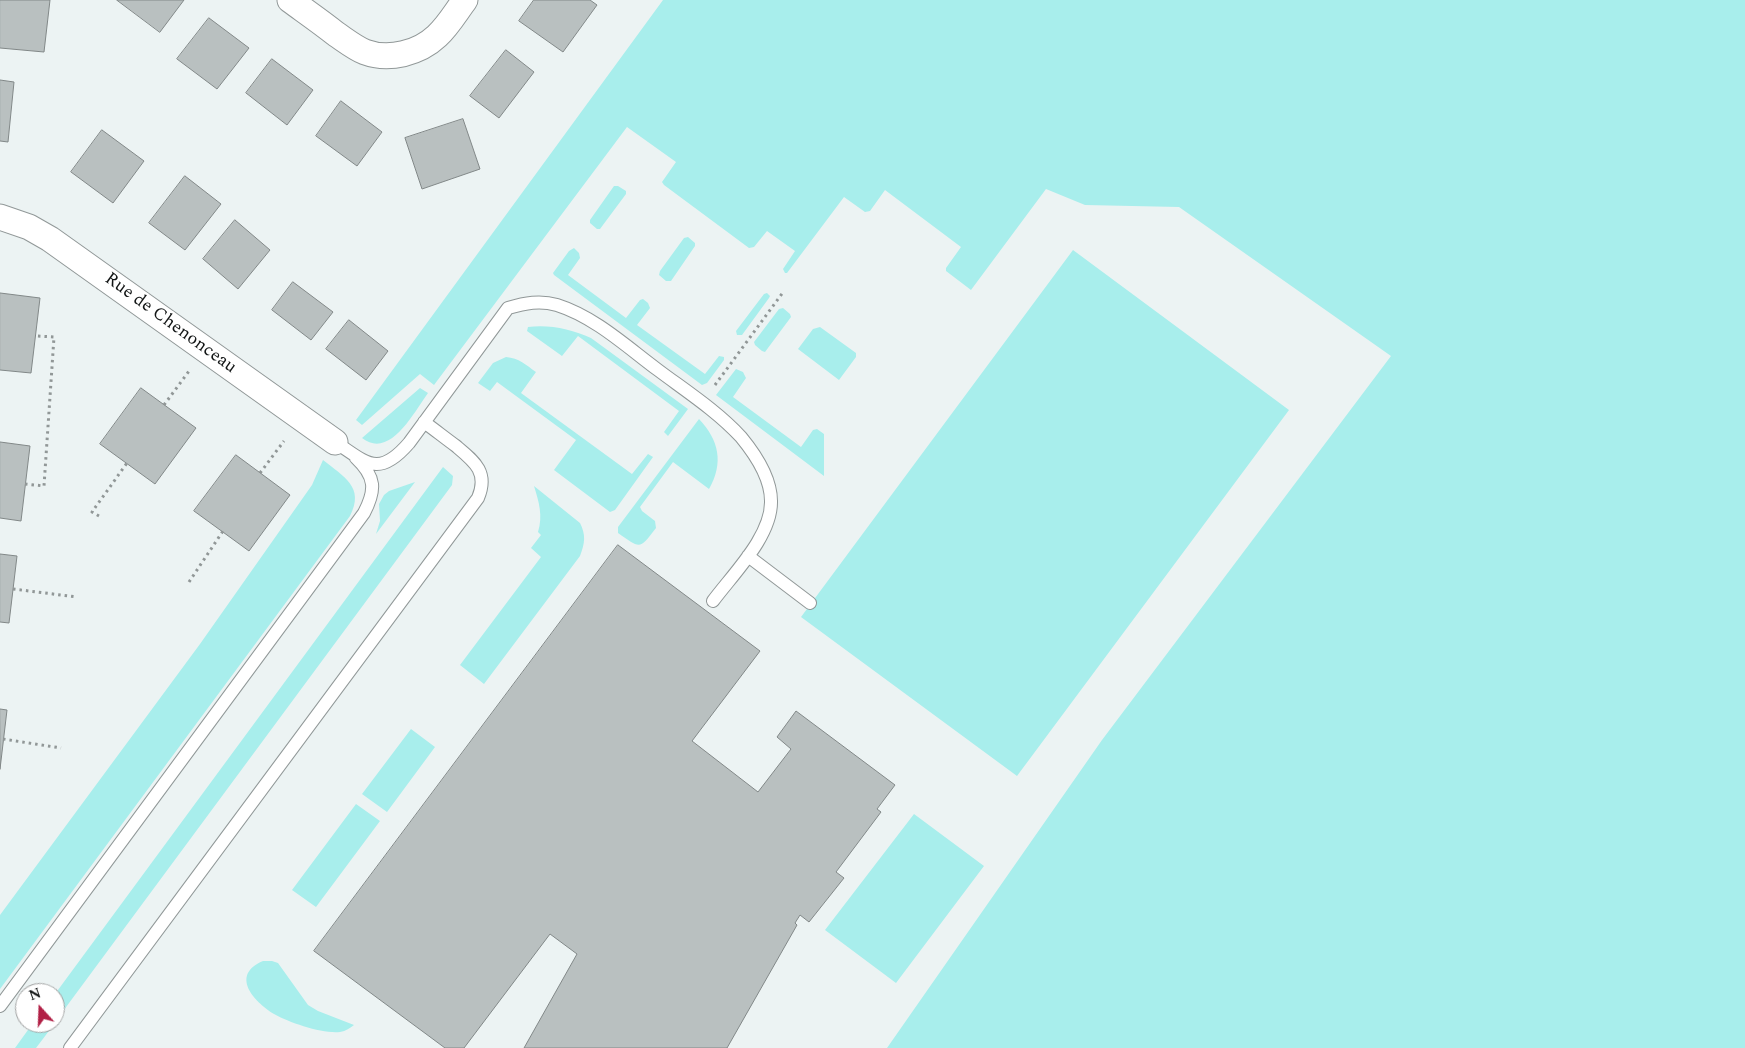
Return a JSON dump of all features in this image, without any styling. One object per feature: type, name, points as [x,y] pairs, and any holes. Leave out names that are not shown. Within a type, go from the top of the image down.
[{"type":"street","points":[[290,0],[351,44],[365,52],[379,55],[395,55],[425,46],[447,25],[465,0]]},
{"type":"street","name":"Rue de Chenonceau","points":[[0,217],[28,227],[50,239],[335,442]]},
{"type":"lane","points":[[335,442],[365,462],[376,463],[392,459],[402,450],[424,422],[508,308],[531,302],[555,304],[570,310],[585,317],[714,412],[740,437],[758,461],[768,486],[771,512],[761,536],[748,556],[713,601]]},
{"type":"lane","points":[[70,1048],[478,498],[482,488],[482,478],[476,464],[424,422]]},
{"type":"lane","points":[[0,1006],[364,513],[371,499],[373,484],[366,469],[355,457]]},
{"type":"lane","points":[[748,556],[810,603]]},
{"type":"path","points":[[701,403],[784,291]]},
{"type":"path","points":[[25,484],[44,486],[50,411],[54,337],[36,336]]},
{"type":"path","points":[[164,405],[192,367]]},
{"type":"path","points":[[260,473],[288,436]]},
{"type":"path","points":[[98,516],[92,512],[127,463]]},
{"type":"path","points":[[189,582],[223,531]]},
{"type":"path","points":[[13,589],[77,597]]},
{"type":"path","points":[[4,739],[61,748]]},
{"type":"shaded area","points":[[663,0],[1745,0],[1745,1048],[887,1048],[1102,740],[1391,356],[1179,207],[1085,205],[1046,189],[971,290],[946,271],[946,268],[961,247],[885,190],[870,211],[865,212],[844,197],[787,273],[785,273],[783,269],[795,251],[767,231],[754,247],[749,248],[664,185],[662,182],[676,162],[627,127],[434,385],[420,374],[362,425],[356,420]]},
{"type":"shaded area","points":[[614,186],[618,186],[626,191],[626,194],[600,229],[597,229],[590,223],[590,220]]},
{"type":"shaded area","points":[[688,237],[695,243],[695,246],[671,281],[666,281],[659,275],[660,271],[684,238]]},
{"type":"shaded area","points":[[574,248],[579,253],[580,258],[568,275],[626,318],[640,300],[643,299],[650,308],[637,325],[705,374],[719,356],[724,357],[724,360],[707,383],[702,385],[554,275],[553,273],[569,251]]},
{"type":"shaded area","points":[[1073,250],[1289,410],[1017,776],[801,617]]},
{"type":"shaded area","points":[[767,293],[770,296],[769,298],[742,335],[737,335],[736,331],[764,294]]},
{"type":"shaded area","points":[[783,308],[791,317],[765,352],[762,351],[754,342],[779,309]]},
{"type":"shaded area","points":[[528,327],[560,328],[591,338],[688,409],[668,436],[664,432],[679,411],[578,336],[562,356],[527,331]]},
{"type":"shaded area","points":[[820,327],[856,353],[856,357],[839,380],[798,349],[813,329]]},
{"type":"shaded area","points":[[506,357],[519,360],[536,372],[521,393],[632,474],[648,454],[653,457],[615,510],[610,512],[554,470],[576,440],[497,382],[490,391],[478,383],[493,363]]},
{"type":"shaded area","points":[[736,369],[743,372],[746,378],[733,397],[801,447],[813,430],[817,429],[824,434],[824,476],[716,395]]},
{"type":"shaded area","points":[[420,388],[428,393],[400,431],[382,443],[372,443],[362,438]]},
{"type":"shaded area","points":[[699,419],[711,435],[717,452],[717,470],[709,489],[673,462],[640,507],[642,511],[655,521],[656,528],[643,543],[639,545],[631,542],[618,533],[618,527]]},
{"type":"shaded area","points":[[323,460],[345,478],[354,490],[354,506],[350,516],[0,989],[0,915],[200,644],[312,485]]},
{"type":"shaded area","points":[[443,467],[453,476],[452,485],[65,1008],[65,983],[63,983]]},
{"type":"shaded area","points":[[415,482],[376,534],[380,521],[379,504],[384,495],[389,491]]},
{"type":"shaded area","points":[[534,486],[580,523],[584,535],[583,547],[580,556],[484,684],[460,665],[541,557],[531,548],[541,535],[538,532],[539,503]]},
{"type":"shaded area","points":[[411,729],[435,747],[387,812],[362,794]]},
{"type":"shaded area","points":[[356,804],[380,821],[316,907],[292,890]]},
{"type":"shaded area","points":[[914,814],[984,866],[896,983],[825,930]]},
{"type":"shaded area","points":[[263,961],[278,963],[308,1005],[318,1011],[354,1025],[342,1032],[325,1031],[289,1021],[266,1009],[248,988],[246,980],[248,973],[253,967]]},
{"type":"shaded area","points":[[26,1033],[47,1033],[36,1048],[15,1048]]},
{"type":"building","points":[[0,0],[50,0],[44,52],[0,48]]},
{"type":"building","points":[[117,0],[184,0],[160,32]]},
{"type":"building","points":[[534,0],[590,0],[597,5],[563,52],[519,21]]},
{"type":"building","points":[[209,18],[249,48],[217,89],[177,59]]},
{"type":"building","points":[[506,50],[534,72],[499,118],[470,96]]},
{"type":"building","points":[[272,59],[313,90],[287,125],[246,93]]},
{"type":"building","points":[[0,80],[14,82],[8,142],[0,141]]},
{"type":"building","points":[[341,101],[382,132],[357,166],[316,136]]},
{"type":"building","points":[[463,119],[480,169],[422,189],[405,138]]},
{"type":"building","points":[[102,130],[144,161],[113,203],[71,172]]},
{"type":"building","points":[[185,176],[221,204],[185,250],[149,223]]},
{"type":"building","points":[[235,220],[270,250],[238,289],[203,259]]},
{"type":"building","points":[[293,282],[333,312],[311,340],[272,310]]},
{"type":"building","points":[[0,293],[40,298],[31,373],[0,370]]},
{"type":"building","points":[[349,320],[388,351],[366,380],[326,349]]},
{"type":"building","points":[[141,388],[196,428],[155,484],[100,444]]},
{"type":"building","points":[[0,442],[30,446],[21,521],[0,518]]},
{"type":"building","points":[[236,455],[290,495],[249,551],[194,511]]},
{"type":"building","points":[[618,545],[760,651],[692,741],[758,792],[791,749],[777,737],[796,711],[895,785],[877,809],[881,812],[836,872],[844,878],[809,922],[800,915],[795,923],[797,925],[727,1048],[524,1048],[577,954],[550,934],[464,1048],[445,1048],[314,951]]},
{"type":"building","points":[[0,554],[17,556],[9,623],[0,622]]},
{"type":"building","points":[[0,709],[7,710],[0,769]]}]
